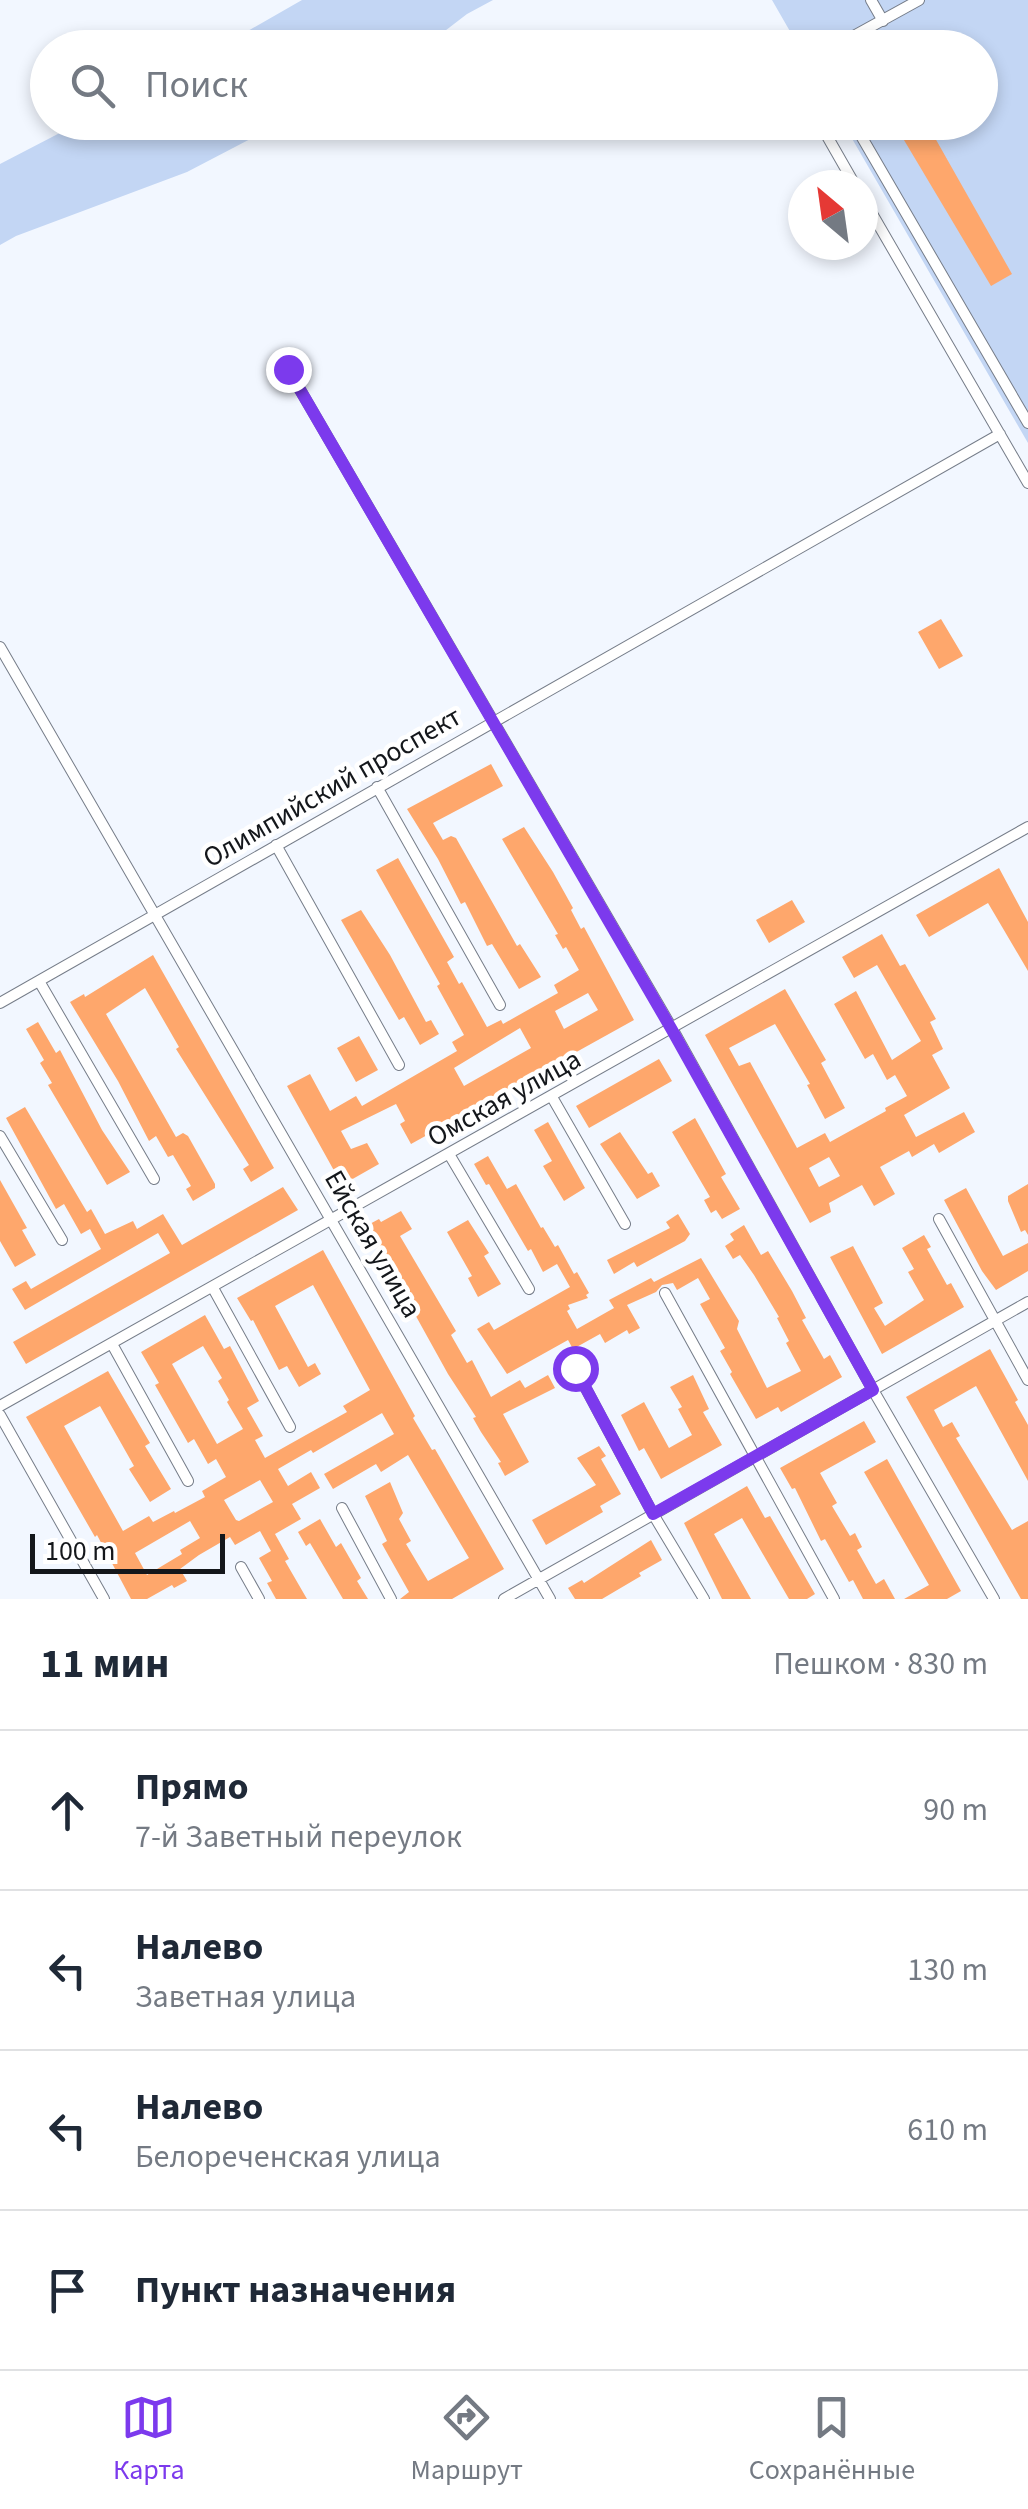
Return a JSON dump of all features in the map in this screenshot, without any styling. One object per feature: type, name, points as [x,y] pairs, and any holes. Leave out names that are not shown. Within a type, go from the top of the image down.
[{"type":"street","points":[[871,0],[883,21]]},
{"type":"street","points":[[866,30],[919,0]]},
{"type":"street","points":[[829,140],[846,170]]},
{"type":"street","points":[[864,140],[1027,420]]},
{"type":"street","points":[[878,224],[1028,484]]},
{"type":"street","points":[[288,369],[672,1030],[994,1599]]},
{"type":"street","name":"Олимпийский проспект","points":[[0,1003],[1000,434]]},
{"type":"street","name":"Ейская улица","points":[[0,647],[550,1599]]},
{"type":"street","points":[[377,788],[500,1005]]},
{"type":"street","name":"Омская улица","points":[[0,1406],[1028,827]]},
{"type":"street","points":[[276,845],[398,1065]]},
{"type":"street","points":[[39,981],[154,1179]]},
{"type":"street","points":[[552,1097],[625,1224]]},
{"type":"street","points":[[0,1136],[62,1240]]},
{"type":"street","points":[[450,1154],[529,1290]]},
{"type":"street","points":[[939,1219],[1028,1380]]},
{"type":"street","points":[[213,1288],[290,1427]]},
{"type":"street","points":[[665,1293],[834,1599]]},
{"type":"street","points":[[504,1599],[1028,1302]]},
{"type":"street","points":[[112,1344],[188,1481]]},
{"type":"street","points":[[575,1368],[653,1514],[704,1599]]},
{"type":"street","points":[[0,1416],[104,1599]]},
{"type":"street","points":[[342,1508],[391,1599]]},
{"type":"street","points":[[241,1566],[259,1599]]},
{"type":"shaded area","points":[[302,0],[493,0],[446,30],[250,30]]},
{"type":"shaded area","points":[[772,0],[1028,0],[1028,443],[878,184],[878,170],[870,170],[853,140],[998,140],[998,30],[789,30]]},
{"type":"shaded area","points":[[46,140],[248,140],[187,172],[0,245],[0,164]]},
{"type":"building","points":[[904,140],[936,140],[1012,274],[991,286]]},
{"type":"building","points":[[941,619],[963,656],[939,669],[918,632]]},
{"type":"building","points":[[491,764],[503,786],[433,823],[443,840],[456,838],[517,946],[520,944],[541,977],[519,989],[492,944],[487,946],[465,902],[461,904],[407,809]]},
{"type":"building","points":[[524,827],[634,1020],[411,1144],[400,1124],[405,1121],[396,1104],[341,1131],[351,1149],[367,1143],[379,1164],[342,1185],[287,1086],[310,1074],[330,1111],[356,1096],[362,1106],[457,1051],[452,1042],[464,1035],[376,870],[398,858],[454,957],[447,962],[487,1027],[501,1020],[503,1024],[558,993],[554,985],[579,970],[566,947],[563,949],[502,839]],"holes":[[[588,993],[598,1010],[564,1029],[555,1011]],[[520,1028],[531,1048],[464,1086],[454,1068]]]},
{"type":"building","points":[[999,868],[1028,922],[1028,971],[988,903],[929,937],[916,915]]},
{"type":"building","points":[[792,900],[805,922],[769,943],[756,920]]},
{"type":"building","points":[[361,910],[426,1022],[431,1020],[439,1034],[420,1045],[404,1017],[399,1020],[341,920]]},
{"type":"building","points":[[882,934],[900,966],[905,964],[936,1019],[930,1022],[943,1049],[932,1055],[950,1088],[904,1115],[916,1137],[964,1112],[975,1132],[939,1153],[934,1144],[912,1157],[909,1151],[880,1167],[895,1194],[874,1206],[862,1185],[829,1203],[831,1212],[810,1223],[705,1035],[785,989],[826,1060],[821,1063],[845,1108],[825,1119],[807,1085],[810,1084],[775,1024],[729,1048],[739,1066],[750,1062],[797,1148],[825,1133],[830,1142],[886,1111],[885,1108],[907,1096],[895,1075],[887,1080],[873,1054],[865,1059],[834,1004],[856,991],[892,1060],[921,1041],[877,965],[854,978],[842,957]],"holes":[[[829,1157],[840,1176],[819,1187],[809,1168]]]},
{"type":"building","points":[[153,955],[274,1168],[251,1182],[243,1169],[249,1165],[176,1049],[179,1047],[145,988],[106,1014],[176,1137],[183,1133],[188,1136],[215,1184],[215,1188],[193,1201],[186,1189],[191,1186],[173,1155],[168,1157],[156,1136],[149,1141],[70,1002],[84,994],[85,997]]},
{"type":"building","points":[[38,1022],[56,1053],[60,1050],[102,1130],[130,1172],[107,1185],[48,1085],[52,1083],[40,1063],[44,1060],[26,1029]]},
{"type":"building","points":[[359,1036],[378,1070],[356,1082],[337,1048]]},
{"type":"building","points":[[659,1059],[672,1081],[589,1128],[576,1106]]},
{"type":"building","points":[[25,1107],[87,1212],[91,1209],[105,1234],[133,1221],[137,1229],[163,1214],[182,1245],[283,1187],[298,1210],[26,1364],[13,1342],[170,1253],[158,1233],[25,1310],[12,1289],[26,1281],[31,1289],[101,1249],[90,1229],[81,1234],[64,1204],[56,1209],[6,1118]]},
{"type":"building","points":[[695,1118],[740,1209],[722,1219],[716,1210],[711,1213],[704,1200],[710,1197],[672,1132]]},
{"type":"building","points":[[548,1122],[585,1188],[564,1201],[543,1166],[552,1161],[534,1130]]},
{"type":"building","points":[[620,1132],[660,1186],[637,1199],[600,1144]]},
{"type":"building","points":[[488,1156],[507,1189],[516,1184],[541,1228],[555,1247],[558,1245],[589,1293],[588,1298],[568,1305],[567,1311],[577,1329],[614,1308],[609,1300],[701,1258],[739,1321],[737,1329],[767,1388],[801,1371],[786,1343],[789,1341],[779,1317],[754,1275],[740,1255],[733,1259],[725,1246],[734,1240],[730,1234],[744,1225],[761,1255],[768,1251],[824,1359],[830,1355],[842,1377],[781,1412],[778,1407],[756,1419],[730,1374],[720,1351],[725,1348],[700,1304],[710,1299],[698,1278],[677,1290],[673,1283],[662,1285],[656,1292],[627,1305],[640,1328],[629,1334],[627,1330],[605,1343],[600,1334],[573,1349],[568,1340],[507,1374],[477,1329],[489,1322],[494,1330],[570,1287],[557,1264],[543,1272],[489,1184],[486,1185],[474,1164]]},
{"type":"building","points":[[0,1180],[27,1228],[22,1230],[36,1255],[15,1267],[0,1241]]},
{"type":"building","points":[[1028,1184],[1028,1235],[1025,1230],[1021,1232],[1008,1196]]},
{"type":"building","points":[[966,1188],[1003,1256],[1028,1243],[1028,1271],[996,1290],[944,1200]]},
{"type":"building","points":[[401,1211],[412,1229],[400,1236],[456,1331],[451,1335],[467,1363],[472,1360],[491,1397],[520,1380],[525,1388],[548,1375],[555,1388],[503,1414],[529,1462],[505,1476],[498,1463],[501,1462],[473,1418],[476,1417],[366,1226]]},
{"type":"building","points":[[678,1214],[690,1234],[685,1241],[637,1267],[634,1262],[614,1274],[607,1260],[670,1228],[666,1222]]},
{"type":"building","points":[[468,1220],[489,1253],[484,1256],[501,1284],[478,1297],[468,1278],[472,1276],[447,1232]]},
{"type":"building","points":[[924,1235],[931,1247],[927,1249],[947,1285],[951,1283],[964,1307],[882,1354],[830,1257],[853,1246],[883,1303],[874,1308],[885,1326],[924,1300],[908,1272],[914,1269],[902,1248]]},
{"type":"building","points":[[323,1250],[413,1418],[504,1569],[452,1599],[400,1599],[409,1592],[382,1544],[387,1541],[365,1496],[390,1482],[403,1513],[399,1519],[411,1541],[406,1544],[428,1581],[469,1558],[408,1455],[381,1472],[376,1464],[333,1489],[324,1474],[394,1434],[382,1413],[278,1469],[288,1486],[311,1472],[320,1488],[292,1504],[301,1519],[275,1534],[307,1599],[276,1599],[267,1583],[272,1581],[259,1558],[271,1551],[260,1531],[235,1545],[230,1537],[199,1555],[180,1569],[187,1581],[174,1588],[172,1585],[147,1599],[131,1599],[26,1417],[108,1371],[150,1443],[145,1446],[171,1489],[150,1502],[129,1469],[134,1466],[100,1406],[64,1426],[123,1531],[149,1516],[153,1522],[175,1513],[205,1497],[202,1491],[226,1477],[216,1459],[208,1464],[194,1439],[188,1443],[141,1352],[205,1315],[224,1349],[230,1346],[259,1401],[247,1408],[263,1436],[255,1440],[265,1458],[347,1412],[343,1406],[370,1390],[313,1285],[275,1306],[308,1367],[315,1363],[321,1374],[299,1387],[287,1366],[279,1370],[237,1298]],"holes":[[[203,1346],[222,1378],[218,1381],[243,1429],[217,1444],[172,1364]],[[260,1480],[273,1502],[239,1521],[224,1500]],[[190,1521],[200,1538],[147,1575],[135,1553]]]},
{"type":"building","points":[[990,1349],[1028,1425],[1028,1481],[976,1386],[934,1410],[943,1427],[952,1422],[960,1436],[956,1438],[1012,1530],[1028,1521],[1028,1599],[1021,1599],[906,1397]]},
{"type":"building","points":[[693,1375],[709,1409],[703,1412],[722,1445],[661,1479],[644,1448],[639,1451],[621,1415],[644,1402],[669,1448],[692,1435],[670,1387]]},
{"type":"building","points":[[864,1421],[876,1442],[820,1473],[837,1503],[832,1506],[850,1536],[855,1533],[862,1547],[857,1550],[876,1584],[884,1579],[895,1599],[863,1599],[825,1539],[821,1541],[795,1488],[780,1468]]},
{"type":"building","points":[[599,1446],[606,1456],[601,1459],[621,1494],[600,1506],[603,1512],[546,1545],[532,1520],[596,1485],[577,1458]]},
{"type":"building","points":[[887,1459],[961,1591],[947,1599],[904,1599],[929,1585],[864,1472]]},
{"type":"building","points":[[747,1486],[765,1518],[770,1516],[815,1594],[807,1599],[789,1599],[742,1518],[714,1534],[751,1599],[722,1599],[684,1523]]},
{"type":"building","points":[[320,1519],[336,1547],[341,1543],[368,1599],[343,1599],[310,1543],[306,1546],[298,1532]]},
{"type":"building","points":[[651,1540],[662,1560],[602,1599],[575,1599],[568,1588],[582,1580],[584,1583]]},
{"type":"route","points":[[288,369],[672,1030],[873,1390],[653,1514],[575,1368]]}]
